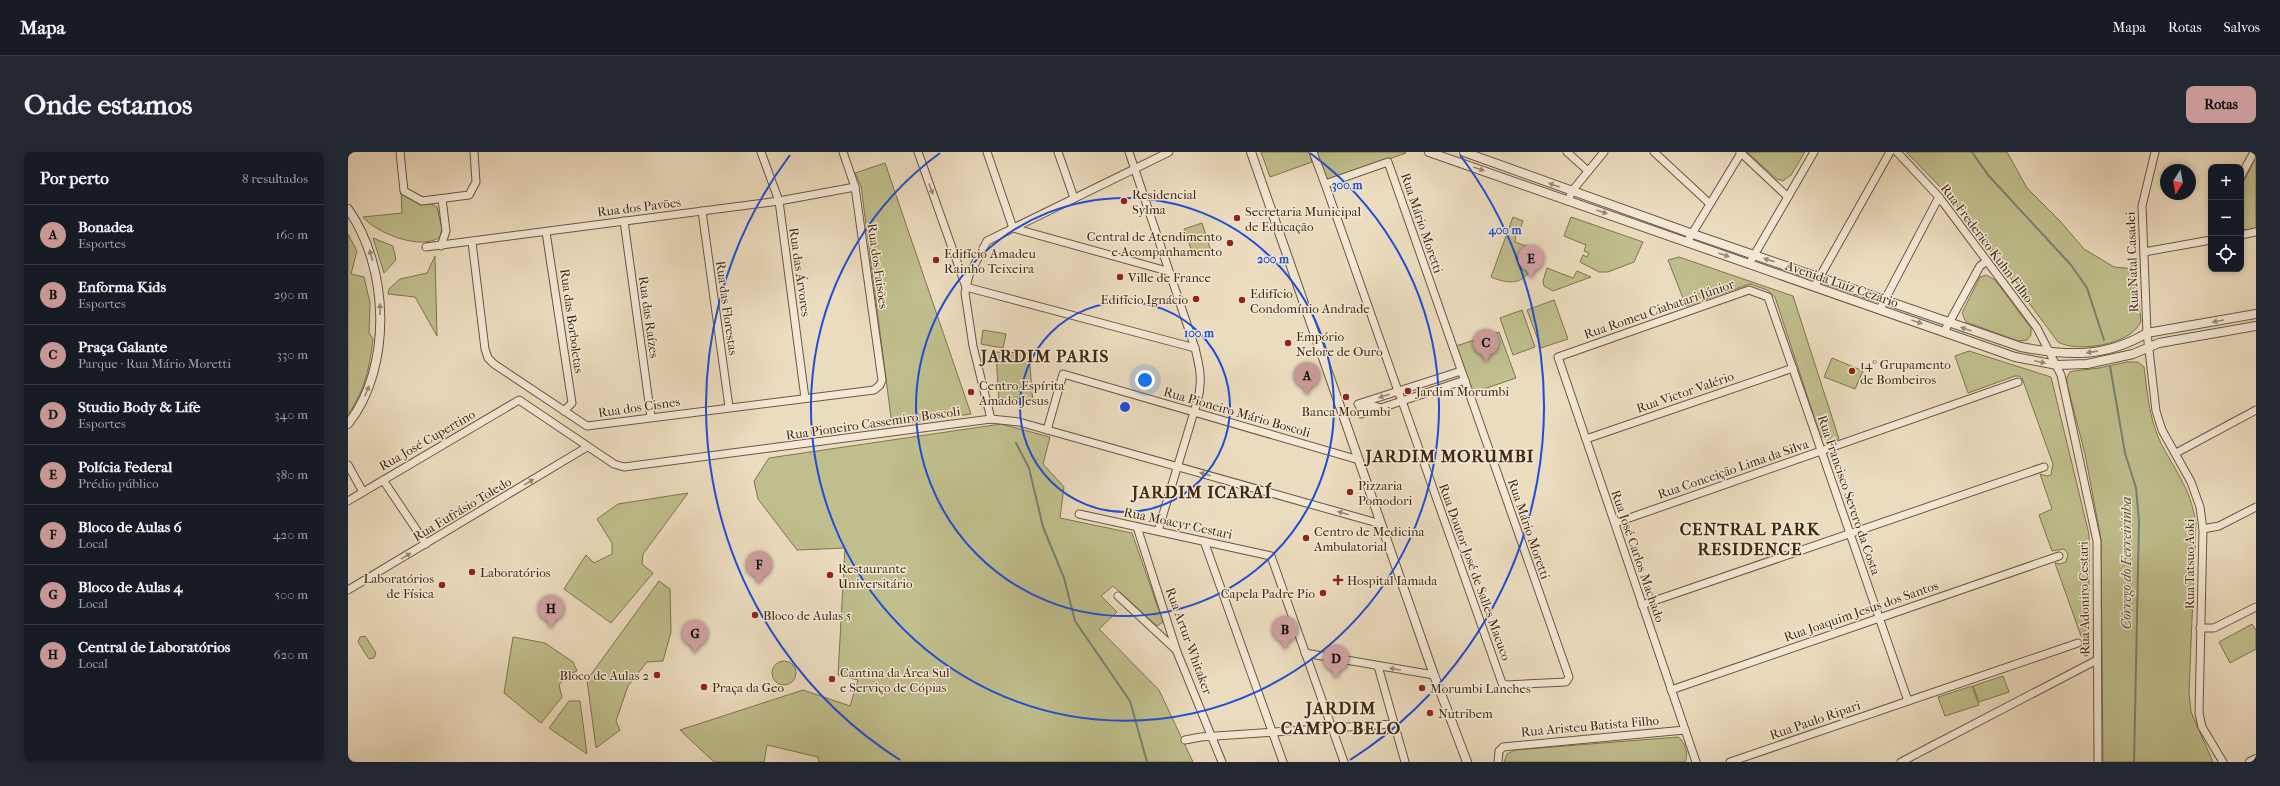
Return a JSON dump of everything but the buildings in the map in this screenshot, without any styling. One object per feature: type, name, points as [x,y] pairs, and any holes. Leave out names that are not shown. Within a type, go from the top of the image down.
[{"type":"street","points":[[400,152],[404,191],[422,201],[469,195],[474,189],[476,182],[474,152]]},
{"type":"street","name":"Rua das Árvores","points":[[761,152],[779,200],[805,398]]},
{"type":"street","name":"Rua dos Faisões","points":[[842,152],[855,187],[882,380],[880,385]]},
{"type":"street","points":[[918,152],[966,287]]},
{"type":"street","points":[[987,152],[1013,228]]},
{"type":"street","points":[[1058,152],[1074,198]]},
{"type":"street","points":[[1129,152],[1167,271],[1195,348],[1202,386],[1158,531]]},
{"type":"street","points":[[991,419],[973,346],[966,302],[966,287],[969,274],[987,241],[1169,152]]},
{"type":"street","points":[[1251,152],[1434,675],[1467,762]]},
{"type":"street","name":"Rua Doutor José de Salles Macuco","points":[[1313,152],[1502,683]]},
{"type":"street","name":"Avenida Luiz Cezário","points":[[1429,152],[2015,357],[2057,365],[2110,361],[2149,348],[2159,343],[2256,326]]},
{"type":"street","name":"Avenida Luiz Cezário","points":[[1464,152],[1690,234],[1820,277],[2021,347],[2051,353],[2081,353],[2114,349],[2147,334],[2256,314]]},
{"type":"street","points":[[1567,152],[1588,171]]},
{"type":"street","points":[[1568,201],[1572,191],[1604,152]]},
{"type":"street","points":[[1654,152],[1709,203]]},
{"type":"street","points":[[1687,242],[1690,234],[1740,152],[1788,197]]},
{"type":"street","points":[[1749,264],[1814,152]]},
{"type":"street","points":[[1814,287],[1890,152]]},
{"type":"street","name":"Rua Frederico Kuhn Filho","points":[[1897,152],[1939,197],[2042,336],[2057,365]]},
{"type":"street","name":"Rua Natal Casadei","points":[[2149,348],[2147,334],[2142,206],[2155,152]]},
{"type":"street","points":[[2244,170],[2254,152]]},
{"type":"street","name":"Rua Mário Moretti","points":[[1325,184],[1388,162],[1569,677],[1566,682],[1506,685],[1502,683]]},
{"type":"street","name":"Rua dos Pavões","points":[[426,247],[702,211],[855,187]]},
{"type":"street","points":[[1880,309],[1939,197]]},
{"type":"street","points":[[440,246],[446,231],[442,199]]},
{"type":"street","points":[[348,209],[368,244],[374,268],[380,310],[378,354],[373,376],[366,394],[348,424]]},
{"type":"street","name":"Rua das Florestas","points":[[702,211],[729,407]]},
{"type":"street","name":"Rua das Raízes","points":[[624,221],[651,417]]},
{"type":"street","points":[[1013,228],[1167,271]]},
{"type":"street","name":"Rua das Borboletas","points":[[546,232],[572,403],[564,411]]},
{"type":"street","points":[[2244,234],[2256,232]]},
{"type":"street","points":[[2144,252],[2208,241]]},
{"type":"street","name":"Rua dos Cisnes","points":[[472,242],[485,349],[488,358],[587,426],[874,390],[880,385]]},
{"type":"street","points":[[1944,332],[1980,266],[1987,261]]},
{"type":"street","points":[[966,287],[1195,348]]},
{"type":"street","points":[[1846,298],[1850,288]]},
{"type":"street","name":"Rua Romeu Ciabatari Júnior","points":[[1558,357],[1749,290],[1768,297]]},
{"type":"street","name":"Rua Francisco Severo da Costa","points":[[1768,297],[1908,701]]},
{"type":"street","name":"Rua Tatsuo Aoki","points":[[2149,348],[2156,411],[2162,430],[2176,453],[2200,507],[2203,529],[2199,713],[2202,727],[2223,762]]},
{"type":"street","name":"Rua José Carlos Machado","points":[[1558,357],[1696,762]]},
{"type":"street","name":"Rua Adoniro Cestari","points":[[2057,365],[2097,541],[2098,762]]},
{"type":"street","name":"Rua Victor Valério","points":[[1586,439],[1793,368]]},
{"type":"street","points":[[1461,371],[1398,391],[1360,409],[1371,405],[1381,408],[1464,380]]},
{"type":"street","name":"Rua Pioneiro Mário Boscoli","points":[[1047,430],[1063,374],[1359,460]]},
{"type":"street","points":[[1436,379],[1439,388]]},
{"type":"street","name":"Rua Conceição Lima da Silva","points":[[1615,523],[2018,382]]},
{"type":"street","name":"Rua Pioneiro Cassemiro Boscoli","points":[[519,400],[587,447],[614,464],[624,467],[991,419],[1019,422],[1381,524]]},
{"type":"street","name":"Rua José Cupertino","points":[[348,501],[519,400]]},
{"type":"street","points":[[2176,453],[2256,410]]},
{"type":"street","name":"Rua Eufrásio Toledo","points":[[348,590],[587,447]]},
{"type":"street","points":[[348,465],[363,492]]},
{"type":"street","points":[[1642,605],[2044,467]]},
{"type":"street","points":[[383,480],[426,544]]},
{"type":"street","points":[[2203,529],[2219,526],[2256,507]]},
{"type":"street","name":"Rua Moacyr Cestari","points":[[1080,514],[1271,556],[1305,653]]},
{"type":"street","name":"Rua Artur Whitaker","points":[[1137,527],[1177,652],[1222,762]]},
{"type":"street","points":[[1204,541],[1283,762]]},
{"type":"street","name":"Rua Joaquim Jesus dos Santos","points":[[1671,690],[2059,556]]},
{"type":"street","points":[[1118,596],[1177,652]]},
{"type":"street","points":[[2200,628],[2214,628],[2256,607]]},
{"type":"street","name":"Rua Paulo Ripari","points":[[1730,762],[2078,643]]},
{"type":"street","points":[[1344,762],[1305,653],[1434,675]]},
{"type":"street","points":[[1901,762],[2097,660]]},
{"type":"street","points":[[1378,666],[1393,724],[1405,762]]},
{"type":"street","points":[[1186,740],[1212,736],[1393,724]]},
{"type":"street","name":"Rua Aristeu Batista Filho","points":[[1498,762],[1499,751],[1503,747],[1685,730]]},
{"type":"street","points":[[2250,762],[2256,758]]},
{"type":"shaded area","points":[[1261,152],[1309,152],[1312,162],[1270,177]]},
{"type":"shaded area","points":[[1316,152],[1403,152],[1406,153],[1326,181]]},
{"type":"shaded area","points":[[1747,152],[1805,152],[1791,175],[1783,181],[1777,179]]},
{"type":"shaded area","points":[[1906,152],[2007,152],[2027,188],[2060,221],[2084,249],[2114,267],[2135,269],[2141,321],[2136,329],[2127,336],[2103,345],[2078,347],[2058,342],[1951,198]]},
{"type":"shaded area","points":[[2256,157],[2256,229],[2244,230],[2244,181]]},
{"type":"shaded area","points":[[885,163],[971,414],[892,425],[861,186],[855,173]]},
{"type":"shaded area","points":[[401,191],[421,204],[429,203],[437,207],[442,229],[440,237],[432,241],[422,242],[399,238],[378,229],[363,217],[402,213]]},
{"type":"shaded area","points":[[1513,217],[1523,221],[1519,231],[1516,231],[1515,242],[1529,247],[1527,251],[1531,252],[1528,260],[1534,263],[1526,276],[1511,282],[1498,280],[1491,277]]},
{"type":"shaded area","points":[[1571,217],[1643,242],[1634,262],[1608,272],[1599,272],[1580,262],[1583,255],[1587,257],[1589,253],[1584,251],[1586,245],[1564,236]]},
{"type":"shaded area","points":[[1202,223],[1211,251],[1194,257],[1184,229]]},
{"type":"shaded area","points":[[348,234],[357,251],[351,274],[364,277],[370,303],[369,333],[373,339],[370,361],[365,379],[359,396],[348,415]]},
{"type":"shaded area","points":[[373,238],[393,246],[396,260],[384,273]]},
{"type":"shaded area","points":[[435,256],[437,336],[415,297],[388,294],[389,289],[400,279],[427,273]]},
{"type":"shaded area","points":[[1679,257],[1793,296],[1839,439],[1827,441],[1820,435],[1775,297],[1767,290],[1750,284],[1686,306],[1668,260]]},
{"type":"shaded area","points":[[1547,268],[1573,278],[1577,271],[1591,277],[1553,291],[1544,286],[1543,281]]},
{"type":"shaded area","points":[[1986,275],[1995,280],[2031,328],[2031,335],[2027,340],[2018,341],[1966,322],[1962,313],[1980,277]]},
{"type":"shaded area","points":[[1554,300],[1568,339],[1541,348],[1527,310]]},
{"type":"shaded area","points":[[1522,310],[1535,347],[1513,355],[1500,318]]},
{"type":"shaded area","points":[[983,330],[1006,334],[1003,348],[981,344]]},
{"type":"shaded area","points":[[1499,332],[1516,378],[1472,393],[1456,346]]},
{"type":"shaded area","points":[[1969,351],[2051,377],[2089,534],[2089,655],[2085,656],[2080,650],[2085,648],[2087,642],[2081,636],[2055,563],[2060,564],[2066,562],[2068,554],[2064,549],[2052,551],[2039,515],[2052,509],[2040,474],[2047,476],[2051,475],[2053,464],[2022,378],[2015,376],[1968,393],[1955,356]]},
{"type":"shaded area","points":[[996,352],[1029,353],[1033,403],[999,404]]},
{"type":"shaded area","points":[[1832,358],[1863,371],[1855,389],[1824,377]]},
{"type":"shaded area","points":[[2127,362],[2138,362],[2144,367],[2149,403],[2159,439],[2186,488],[2196,523],[2189,692],[2191,712],[2213,762],[2103,762],[2101,539],[2085,454],[2067,384],[2067,377],[2070,372],[2074,371],[2099,368]]},
{"type":"shaded area","points":[[1001,424],[1050,437],[1043,464],[1064,487],[1060,518],[1132,533],[1163,622],[1157,626],[1113,586],[1101,596],[1117,612],[1099,629],[1159,690],[1193,762],[819,762],[818,757],[767,745],[764,762],[714,762],[680,730],[803,690],[850,706],[858,680],[838,675],[845,548],[797,550],[758,499],[754,481],[769,458]]},
{"type":"shaded area","points":[[688,493],[643,554],[642,564],[653,573],[611,623],[564,589],[586,555],[594,563],[612,554],[612,543],[597,519],[618,504]]},
{"type":"shaded area","points":[[659,581],[670,589],[671,632],[663,661],[647,662],[628,686],[616,721],[620,730],[596,748],[587,680]]},
{"type":"shaded area","points":[[2252,624],[2256,630],[2256,649],[2230,663],[2219,642]]},
{"type":"shaded area","points":[[365,636],[376,653],[374,658],[369,659],[358,642],[360,637]]},
{"type":"shaded area","points":[[513,637],[545,643],[573,662],[577,671],[565,676],[559,685],[562,697],[541,723],[504,693]]},
{"type":"shaded area","points":[[784,661],[793,664],[796,673],[793,682],[784,685],[775,682],[772,673],[775,664]]},
{"type":"shaded area","points":[[2003,676],[2009,692],[1979,702],[1973,686]]},
{"type":"shaded area","points":[[1972,686],[1979,705],[1945,716],[1938,697]]},
{"type":"shaded area","points":[[569,701],[580,701],[587,754],[549,728]]},
{"type":"shaded area","points":[[1678,737],[1686,748],[1687,756],[1685,762],[1504,762],[1507,754],[1515,750]]},
{"type":"waterway","name":"Córrego do Ferreirinha","points":[[1972,152],[1988,175],[2071,265],[2087,288],[2104,340]]},
{"type":"waterway","name":"Córrego do Ferreirinha","points":[[2110,366],[2125,453],[2136,488],[2139,521],[2134,762]]},
{"type":"waterway","points":[[1016,443],[1029,468],[1043,527],[1064,578],[1075,621],[1130,701],[1147,762]]},
{"type":"place","name":"Residencial Sylma","points":[[1124,201]]},
{"type":"place","name":"Secretaria Municipal de Educação","points":[[1237,218]]},
{"type":"place","name":"Central de Atendimento e Acompanhamento","points":[[1230,243]]},
{"type":"place","name":"Edifício Amadeu Rainho Teixeira","points":[[936,260]]},
{"type":"place","name":"Ville de France","points":[[1120,277]]},
{"type":"place","name":"Polícia Federal","points":[[1531,278]]},
{"type":"place","name":"Edifício Ignácio","points":[[1196,299]]},
{"type":"place","name":"Edifício Condomínio Andrade","points":[[1242,300]]},
{"type":"place","name":"Empório Nelore de Ouro","points":[[1288,343]]},
{"type":"place","name":"Praça Galante","points":[[1486,362]]},
{"type":"place","name":"14° Grupamento de Bombeiros","points":[[1852,371]]},
{"type":"place","name":"Jardim Morumbi","points":[[1408,391]]},
{"type":"place","name":"Centro Espírita Amado Jesus","points":[[971,392]]},
{"type":"place","name":"Bonadea","points":[[1307,395]]},
{"type":"place","name":"Banca Morumbi","points":[[1346,397]]},
{"type":"place","name":"Pizzaria Pomodori","points":[[1350,492]]},
{"type":"place","name":"Centro de Medicina Ambulatorial","points":[[1306,538]]},
{"type":"place","name":"Laboratórios","points":[[472,572]]},
{"type":"place","name":"Restaurante Universitário","points":[[830,575]]},
{"type":"place","name":"Hospital Iamada","points":[[1338,580]]},
{"type":"place","name":"Bloco de Aulas 6","points":[[759,584]]},
{"type":"place","name":"Laboratórios de Física","points":[[442,585]]},
{"type":"place","name":"Capela Padre Pio","points":[[1323,593]]},
{"type":"place","name":"Bloco de Aulas 5","points":[[755,615]]},
{"type":"place","name":"Central de Laboratórios","points":[[551,628]]},
{"type":"place","name":"Enforma Kids","points":[[1285,649]]},
{"type":"place","name":"Bloco de Aulas 4","points":[[695,653]]},
{"type":"place","name":"Bloco de Aulas 2","points":[[657,675]]},
{"type":"place","name":"Studio Body & Life","points":[[1336,678]]},
{"type":"place","name":"Cantina da Área Sul e Serviço de Cópias","points":[[832,679]]},
{"type":"place","name":"Praça da Geo","points":[[704,687]]},
{"type":"place","name":"Morumbi Lanches","points":[[1422,688]]},
{"type":"place","name":"Nutribem","points":[[1430,713]]},
{"type":"district","name":"JARDIM PARIS","points":[[1045,356]]},
{"type":"district","name":"JARDIM MORUMBI","points":[[1450,456]]},
{"type":"district","name":"JARDIM ICARAÍ","points":[[1202,492]]},
{"type":"district","name":"CENTRAL PARK RESIDENCE","points":[[1750,539]]},
{"type":"district","name":"JARDIM CAMPO BELO","points":[[1341,718]]}]
